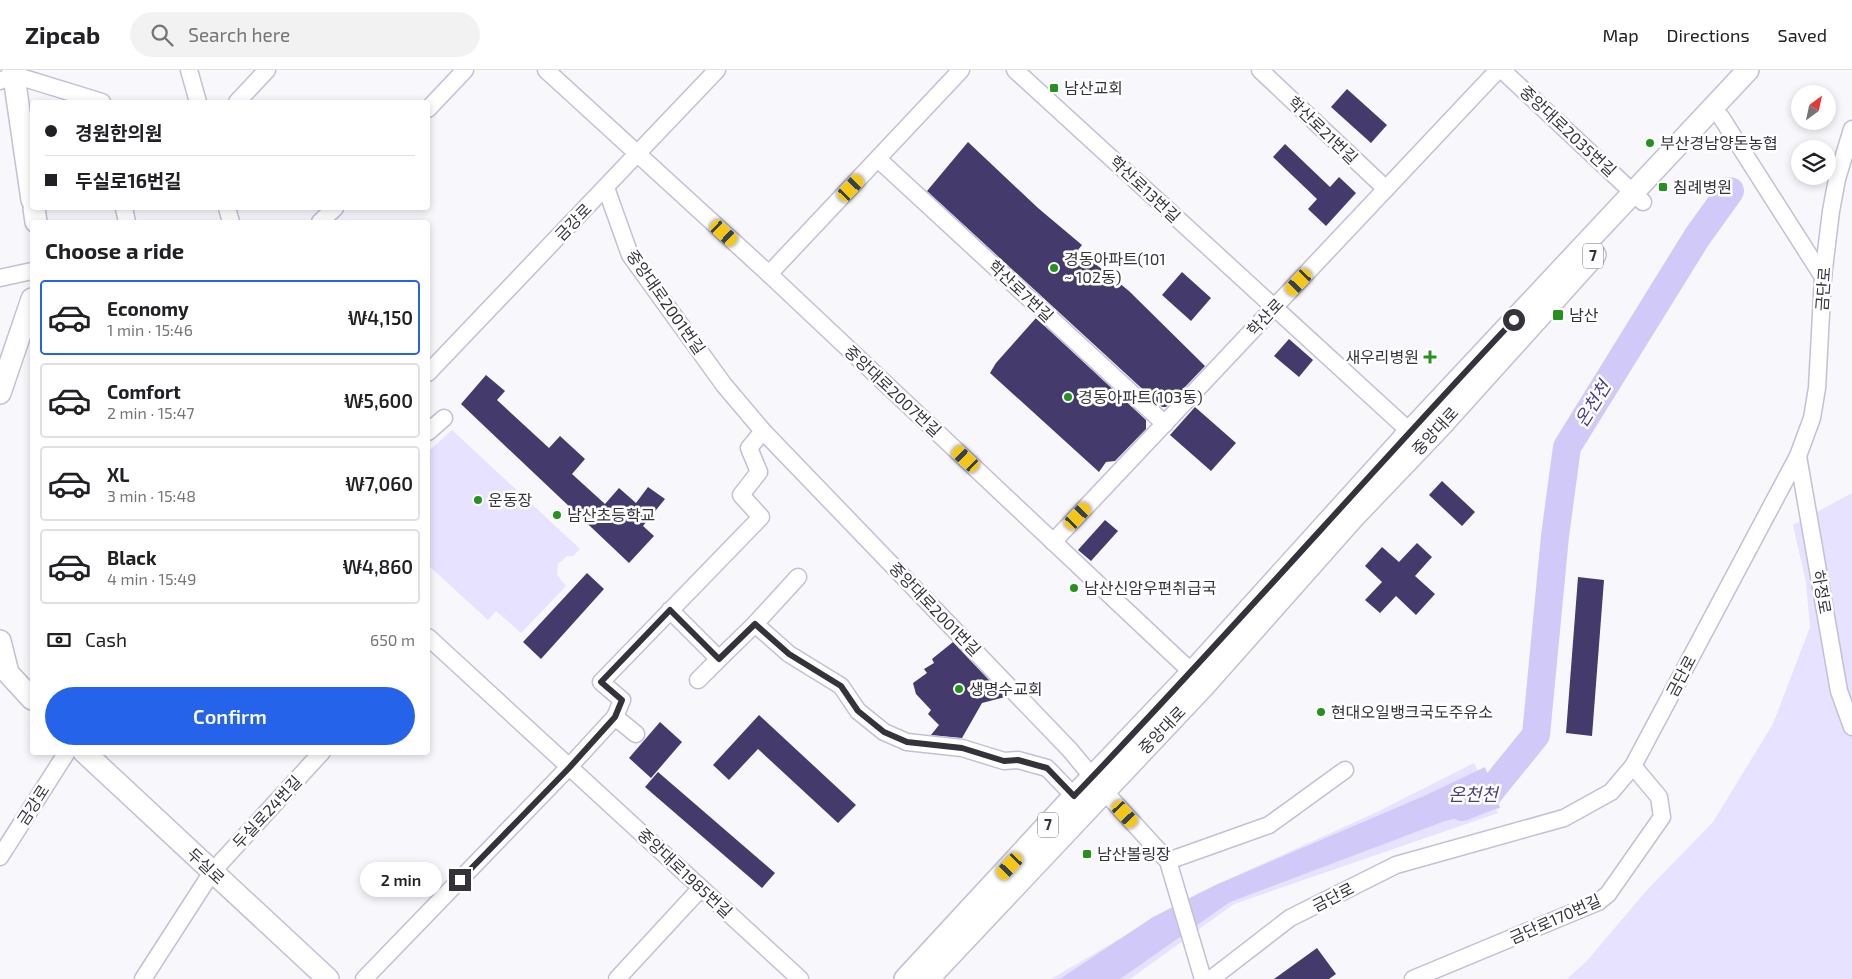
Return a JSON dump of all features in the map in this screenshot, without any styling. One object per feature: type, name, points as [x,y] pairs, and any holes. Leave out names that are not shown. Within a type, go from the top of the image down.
[{"type":"main road","points":[[1723,106],[1727,70]]},
{"type":"main road","name":"중앙대로","points":[[1723,106],[1748,70]]},
{"type":"main road","name":"중앙대로","points":[[928,979],[1099,784],[1353,518],[1416,438],[1723,106],[1765,70]]},
{"type":"main road","points":[[9,75],[30,189]]},
{"type":"main road","points":[[0,392],[30,305]]},
{"type":"main road","points":[[0,641],[4,674],[30,697]]},
{"type":"main road","name":"두실로","points":[[87,755],[328,979]]},
{"type":"main road","name":"중앙대로","points":[[906,979],[1074,796],[1099,784]]},
{"type":"street","points":[[190,70],[198,100]]},
{"type":"street","points":[[239,100],[267,70]]},
{"type":"street","points":[[430,107],[465,70]]},
{"type":"street","name":"중앙대로2007번길","points":[[546,70],[769,274],[1199,678]]},
{"type":"street","name":"금강로","points":[[430,371],[717,70]]},
{"type":"street","points":[[769,274],[961,70]]},
{"type":"street","name":"학산로13번길","points":[[1015,70],[1274,308]]},
{"type":"street","name":"학산로21번길","points":[[1260,70],[1386,189]]},
{"type":"street","name":"학산로","points":[[1053,542],[1498,70]]},
{"type":"street","name":"중앙대로2035번길","points":[[1502,70],[1638,197]]},
{"type":"street","points":[[9,75],[95,100]]},
{"type":"street","points":[[1723,106],[1823,277]]},
{"type":"street","name":"금단로","points":[[1211,979],[1290,918],[1396,865],[1564,818],[1611,792],[1633,766],[1798,456],[1812,418],[1815,403],[1823,277],[1837,180],[1852,129]]},
{"type":"street","name":"학산로7번길","points":[[878,159],[1165,424]]},
{"type":"street","name":"중앙대로2001번길","points":[[606,188],[630,255],[724,385],[763,430],[1070,750],[1099,784]]},
{"type":"street","points":[[322,220],[332,210]]},
{"type":"street","points":[[0,278],[30,271]]},
{"type":"street","name":"중앙대로","points":[[1274,308],[1416,438]]},
{"type":"street","points":[[430,430],[444,418]]},
{"type":"street","points":[[364,979],[569,768],[615,717],[622,700],[601,682],[761,517],[741,495],[759,472],[749,448],[763,430]]},
{"type":"street","name":"하정로","points":[[1798,456],[1839,691],[1852,727]]},
{"type":"street","points":[[698,680],[755,624],[798,577]]},
{"type":"street","points":[[670,610],[719,659]]},
{"type":"street","points":[[755,624],[789,654],[841,686],[858,711],[884,732],[907,742],[962,748],[1004,761],[1018,760],[1047,768],[1074,796]]},
{"type":"street","name":"중앙대로1985번길","points":[[430,640],[800,979]]},
{"type":"street","points":[[615,717],[636,734]]},
{"type":"street","name":"금강로","points":[[0,857],[65,755]]},
{"type":"street","name":"두실로24번길","points":[[143,979],[212,872],[319,755]]},
{"type":"street","name":"금단로170번길","points":[[1413,979],[1598,902],[1608,894],[1662,817],[1659,798],[1633,766]]},
{"type":"street","points":[[1168,861],[1269,825],[1345,770]]},
{"type":"street","points":[[1099,784],[1168,861],[1203,979]]},
{"type":"street","points":[[617,979],[701,888]]},
{"type":"shaded area","name":"운동장","points":[[452,430],[580,549],[573,556],[567,556],[558,564],[557,575],[566,586],[521,633],[496,611],[488,620],[430,567],[430,450]]},
{"type":"shaded area","points":[[1852,493],[1852,979],[1567,979],[1586,962],[1646,891],[1713,822],[1773,724],[1810,627],[1806,583],[1793,525]]},
{"type":"shaded area","name":"온천천","points":[[1474,763],[1498,813],[1234,904],[1130,979],[1051,979],[1198,893],[1377,812]]},
{"type":"water","name":"온천천","points":[[1485,767],[1500,808],[1445,821],[1230,902],[1120,979],[1060,979],[1153,917],[1218,884],[1424,796]]},
{"type":"building","points":[[1347,89],[1387,125],[1371,143],[1331,107]]},
{"type":"building","name":"경동아파트(101 ~ 102동)","points":[[968,142],[1038,208],[1082,245],[1078,250],[1129,291],[1205,366],[1166,407],[1162,407],[927,191]]},
{"type":"building","points":[[1285,144],[1330,187],[1339,177],[1356,193],[1326,226],[1308,209],[1317,199],[1273,157]]},
{"type":"building","points":[[1182,272],[1211,298],[1191,321],[1162,295]]},
{"type":"building","name":"경동아파트(103동)","points":[[1036,318],[1146,420],[1146,429],[1115,461],[1106,462],[1099,472],[990,373],[996,363]]},
{"type":"building","points":[[1289,339],[1313,360],[1299,377],[1274,356]]},
{"type":"building","points":[[486,375],[505,391],[497,400],[549,448],[560,436],[585,459],[572,474],[605,504],[619,488],[636,503],[648,487],[665,499],[643,526],[654,536],[629,563],[461,404]]},
{"type":"building","points":[[1195,407],[1236,443],[1211,471],[1170,435]]},
{"type":"building","points":[[1442,481],[1475,512],[1462,526],[1429,495]]},
{"type":"building","points":[[1105,520],[1118,531],[1091,561],[1078,550]]},
{"type":"building","points":[[1417,543],[1432,557],[1415,576],[1435,594],[1416,615],[1396,596],[1380,613],[1365,600],[1382,582],[1365,566],[1382,547],[1399,562]]},
{"type":"building","points":[[587,573],[604,589],[541,659],[523,642]]},
{"type":"building","points":[[1578,577],[1604,580],[1592,736],[1566,733]]},
{"type":"building","name":"생명수교회","points":[[953,642],[1005,697],[982,703],[962,738],[931,735],[939,725],[928,714],[931,710],[916,694],[913,683],[927,673],[924,669],[934,663],[932,659]]},
{"type":"building","points":[[759,715],[856,805],[838,823],[758,749],[729,780],[713,765]]},
{"type":"building","points":[[660,722],[682,742],[651,778],[629,758]]},
{"type":"building","points":[[658,772],[775,873],[762,888],[645,787]]},
{"type":"building","points":[[1317,948],[1336,974],[1329,979],[1274,979]]},
{"type":"waterway","name":"온천천","points":[[1462,807],[1485,798],[1536,735],[1555,536],[1567,447],[1697,237],[1730,191]]},
{"type":"place","name":"남산교회","points":[[1054,88]]},
{"type":"place","name":"부산경남양돈농협","points":[[1650,143]]},
{"type":"place","name":"침례병원","points":[[1663,187]]},
{"type":"place","name":"경동아파트(101 ~ 102동)","points":[[1054,268]]},
{"type":"place","name":"남산","points":[[1558,315]]},
{"type":"place","name":"새우리병원","points":[[1430,357]]},
{"type":"place","name":"경동아파트(103동)","points":[[1068,397]]},
{"type":"place","name":"운동장","points":[[478,500]]},
{"type":"place","name":"남산초등학교","points":[[557,515]]},
{"type":"place","name":"남산신암우편취급국","points":[[1074,588]]},
{"type":"place","name":"생명수교회","points":[[959,689]]},
{"type":"place","name":"현대오일뱅크국도주유소","points":[[1321,712]]},
{"type":"place","name":"남산볼링장","points":[[1087,854]]},
{"type":"route","points":[[460,880],[569,768],[615,717],[622,700],[601,682],[670,610],[719,659],[755,624],[789,654],[841,686],[858,711],[884,732],[907,742],[962,748],[1004,761],[1018,760],[1047,768],[1074,796],[1192,672],[1410,431],[1514,320]]}]
